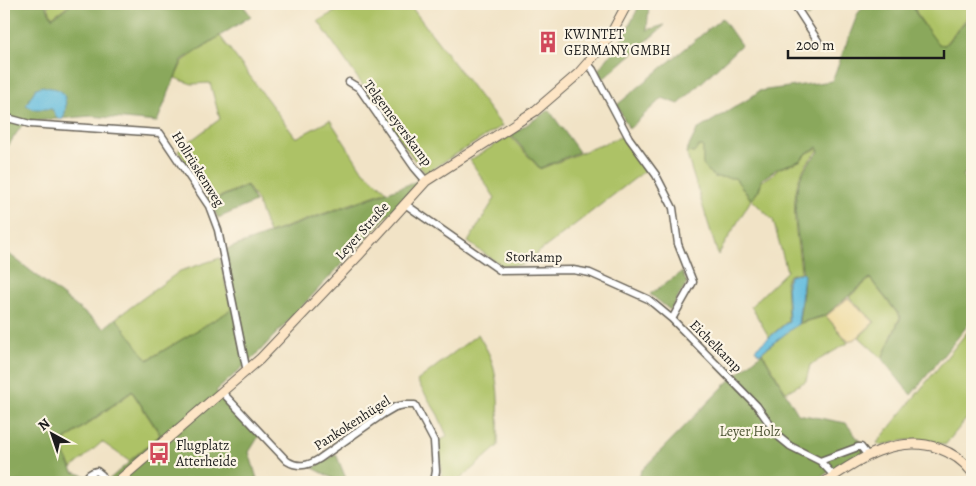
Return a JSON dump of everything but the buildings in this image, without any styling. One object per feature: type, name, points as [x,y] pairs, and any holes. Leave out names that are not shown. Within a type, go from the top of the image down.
[{"type":"street","name":"Leyer Straße","points":[[117,482],[247,372],[358,256],[426,181],[535,111],[565,86],[588,64],[612,32],[627,4]]},
{"type":"street","points":[[794,4],[818,41]]},
{"type":"street","name":"Eichelkamp","points":[[588,64],[629,138],[656,175],[672,208],[678,244],[693,282],[672,318],[757,406],[780,437],[790,446],[820,462],[834,476]]},
{"type":"street","name":"Telgemeyerskamp","points":[[349,82],[359,88],[414,167],[426,181]]},
{"type":"street","name":"Hollrüskenweg","points":[[4,117],[38,124],[160,133],[200,192],[213,215],[218,230],[247,372]]},
{"type":"street","name":"Storkamp","points":[[405,204],[501,271],[574,270],[590,273],[648,299],[672,318]]},
{"type":"street","name":"Pankokenhügel","points":[[222,392],[287,460],[300,466],[311,464],[382,414],[395,407],[415,405],[434,442],[436,471],[434,482]]},
{"type":"street","points":[[825,482],[868,456],[894,446],[915,442],[948,451],[961,459],[972,472]]},
{"type":"street","points":[[820,462],[861,447],[868,456]]},
{"type":"street","points":[[91,482],[85,480],[87,476],[97,471],[102,475],[104,482]]},
{"type":"green space","points":[[4,4],[45,4],[52,18],[72,4],[242,4],[251,16],[182,60],[157,122],[91,116],[24,122],[4,152]]},
{"type":"green space","points":[[47,4],[70,4],[52,17]]},
{"type":"green space","points":[[349,4],[409,4],[502,126],[426,174],[318,21]]},
{"type":"green space","points":[[640,4],[649,4],[647,30],[665,25],[603,79],[598,70],[622,38]]},
{"type":"green space","points":[[799,4],[826,4],[807,17]]},
{"type":"green space","points":[[866,4],[912,4],[917,16],[938,44],[945,45],[972,14],[972,171],[963,175],[972,196],[972,320],[911,395],[882,359],[901,317],[870,278],[826,315],[799,323],[803,286],[797,229],[796,196],[800,180],[807,166],[819,152],[818,147],[808,152],[799,161],[778,168],[761,180],[759,190],[751,199],[735,178],[714,177],[703,165],[703,146],[699,146],[694,153],[686,152],[697,130],[759,91],[832,81],[858,13]]},
{"type":"green space","points":[[913,4],[972,4],[972,12],[944,45],[938,44],[918,16]]},
{"type":"green space","points":[[722,18],[741,45],[679,104],[662,98],[629,129],[617,105]]},
{"type":"green space","points":[[220,36],[296,138],[330,120],[362,170],[387,191],[269,233],[257,201],[247,185],[210,201],[178,150],[220,119],[210,83],[192,84],[175,78],[183,61]]},
{"type":"green space","points":[[549,110],[579,152],[540,168],[511,135]]},
{"type":"green space","points":[[510,136],[540,169],[623,136],[646,170],[522,265],[502,266],[468,242],[495,198],[470,160]]},
{"type":"green space","points":[[699,146],[703,146],[703,165],[714,177],[735,178],[751,200],[718,255],[686,152],[694,153]]},
{"type":"green space","points":[[818,148],[818,151],[807,164],[800,177],[796,192],[794,207],[795,223],[801,272],[789,275],[786,281],[788,321],[769,337],[751,306],[787,271],[773,220],[752,200],[759,190],[762,181],[778,169],[800,161],[808,153]]},
{"type":"green space","points":[[421,180],[256,355],[216,391],[259,436],[249,452],[258,482],[106,482],[161,435],[132,391],[59,444],[73,472],[105,482],[4,482],[4,250],[104,328],[116,318],[148,360],[231,310],[227,249]]},
{"type":"green space","points":[[247,186],[255,202],[218,218],[210,202]]},
{"type":"green space","points":[[220,258],[231,310],[147,360],[116,318],[180,271]]},
{"type":"green space","points":[[682,272],[687,283],[670,310],[650,294]]},
{"type":"green space","points":[[870,279],[900,317],[882,358],[859,337],[875,322],[849,297]]},
{"type":"green space","points":[[826,316],[848,343],[810,365],[806,381],[786,392],[762,352],[798,324]]},
{"type":"green space","points":[[972,326],[972,412],[945,445],[914,440],[898,441],[882,446],[877,443]]},
{"type":"green space","points":[[478,334],[490,356],[496,380],[498,446],[457,482],[440,482],[442,470],[437,443],[447,436],[438,415],[417,381]]},
{"type":"green space","name":"Leyer Holz","points":[[762,353],[798,414],[846,423],[867,451],[814,482],[638,482],[641,471],[726,384]]},
{"type":"green space","points":[[132,392],[160,435],[129,461],[102,442],[72,468],[60,444]]},
{"type":"green space","points":[[336,454],[347,481],[336,480],[313,468]]},
{"type":"sand","points":[[848,298],[874,322],[858,337],[849,342],[826,316]]},
{"type":"water","points":[[43,86],[57,89],[64,95],[66,108],[62,120],[57,118],[52,109],[33,109],[26,105],[36,88]]},
{"type":"water","points":[[802,273],[804,275],[798,324],[759,354],[755,349],[789,321],[787,282],[790,276]]},
{"type":"place","name":"KWINTET GERMANY GMBH","points":[[548,42]]},
{"type":"place","name":"Flugplatz Atterheide","points":[[159,453]]}]
